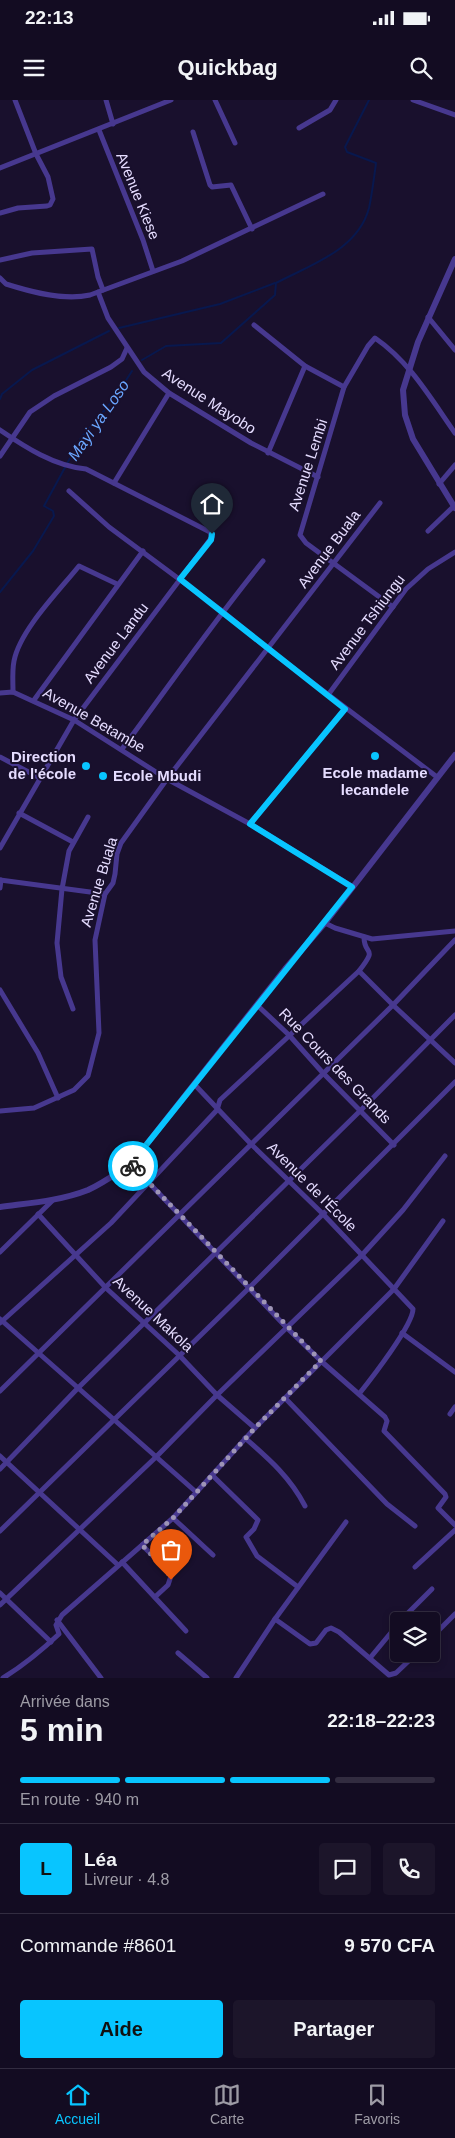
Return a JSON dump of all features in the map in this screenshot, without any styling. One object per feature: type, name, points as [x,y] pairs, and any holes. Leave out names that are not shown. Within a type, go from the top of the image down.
[{"type":"street","points":[[0,212],[18,208],[47,206],[52,202],[52,191],[48,177],[36,154],[15,100]]},
{"type":"street","points":[[106,100],[113,124]]},
{"type":"street","points":[[0,168],[171,100]]},
{"type":"street","points":[[215,100],[235,143]]},
{"type":"street","points":[[299,128],[330,110],[336,100]]},
{"type":"street","points":[[413,100],[421,101],[455,115]]},
{"type":"street","name":"Avenue Kiese","points":[[99,130],[143,240],[153,271]]},
{"type":"street","points":[[193,132],[211,186],[231,185],[252,229]]},
{"type":"street","points":[[1,282],[60,297],[81,297],[182,261],[323,194]]},
{"type":"street","name":"Avenue Mayobo","points":[[0,260],[32,253],[92,249],[108,318],[144,372],[169,393],[268,453],[318,477]]},
{"type":"street","points":[[428,531],[454,507],[408,428],[403,390],[408,368],[428,318],[454,262]]},
{"type":"street","points":[[428,318],[455,350]]},
{"type":"street","points":[[254,325],[305,366],[344,387]]},
{"type":"street","name":"Avenue Lembi","points":[[393,607],[306,543],[300,535],[344,387],[368,346],[375,338],[399,356],[408,368]]},
{"type":"street","points":[[0,456],[30,412],[60,392],[111,367],[122,359],[127,348]]},
{"type":"street","points":[[268,453],[305,366]]},
{"type":"street","points":[[408,368],[455,433]]},
{"type":"street","points":[[0,430],[39,454],[72,468],[86,469],[114,483],[169,393]]},
{"type":"street","points":[[439,484],[455,465]]},
{"type":"street","name":"Avenue Landu","points":[[0,848],[74,720],[211,540],[212,534],[114,483]]},
{"type":"street","points":[[69,491],[109,526],[222,611],[268,650],[436,777]]},
{"type":"street","name":"Avenue Buala","points":[[0,1111],[34,1108],[74,1090],[88,1076],[99,1033],[95,940],[105,894],[113,883],[121,843],[167,779],[380,503]]},
{"type":"street","points":[[34,700],[117,584],[143,551]]},
{"type":"street","name":"Avenue Tshiungu","points":[[328,695],[393,607],[399,596],[428,569],[455,552]]},
{"type":"street","points":[[122,749],[188,661],[222,611],[263,561]]},
{"type":"street","points":[[13,692],[14,662],[21,640],[79,566],[117,584]]},
{"type":"street","name":"Avenue Betambe","points":[[0,693],[13,692],[74,720],[167,779],[250,824],[352,887]]},
{"type":"street","points":[[250,824],[345,709]]},
{"type":"street","points":[[0,1207],[54,1200],[88,1190],[108,1180],[131,1164],[257,1005],[325,923],[436,777],[455,756]]},
{"type":"street","points":[[0,757],[40,778]]},
{"type":"street","points":[[19,813],[73,842]]},
{"type":"street","points":[[73,1009],[61,977],[57,943],[62,889],[69,851],[88,817]]},
{"type":"street","points":[[0,888],[0,880],[105,894]]},
{"type":"street","points":[[325,923],[364,937],[383,940],[455,931]]},
{"type":"street","points":[[196,1492],[1,1321],[111,1223],[217,1110],[220,1100],[359,971],[370,955],[364,943],[364,937]]},
{"type":"street","points":[[0,1391],[393,1005],[455,940]]},
{"type":"street","points":[[359,971],[455,1062]]},
{"type":"street","points":[[0,990],[38,1053],[58,1098]]},
{"type":"street","name":"Rue Cours des Grands","points":[[257,1005],[289,1035],[323,1073],[394,1145]]},
{"type":"street","points":[[0,1469],[78,1388],[361,1110],[455,1014]]},
{"type":"street","points":[[0,1532],[394,1145],[455,1082]]},
{"type":"street","name":"Avenue de l'École","points":[[195,1085],[217,1110],[323,1214],[411,1307],[413,1314],[402,1333]]},
{"type":"street","points":[[0,1605],[156,1457],[217,1395],[362,1255],[403,1210],[445,1156]]},
{"type":"street","points":[[131,1164],[287,1328],[321,1361],[385,1417],[387,1421],[384,1432],[445,1494],[446,1497],[438,1508],[455,1524]]},
{"type":"street","points":[[0,1252],[54,1200]]},
{"type":"street","name":"Avenue Makola","points":[[38,1214],[106,1288],[143,1324],[179,1355],[217,1395],[255,1428]]},
{"type":"street","points":[[3,1678],[31,1660],[51,1642],[59,1632],[56,1625],[58,1620],[173,1518],[245,1438],[394,1289],[442,1221]]},
{"type":"street","points":[[360,1394],[402,1333],[455,1372]]},
{"type":"street","points":[[285,1398],[386,1504],[415,1526]]},
{"type":"street","points":[[450,1414],[455,1407]]},
{"type":"street","points":[[245,1438],[280,1468],[298,1491],[305,1506]]},
{"type":"street","points":[[0,1456],[120,1564],[155,1597],[186,1631]]},
{"type":"street","points":[[212,1474],[258,1520],[254,1529],[246,1537],[257,1556],[298,1587]]},
{"type":"street","points":[[173,1518],[213,1555]]},
{"type":"street","points":[[236,1678],[275,1619],[346,1522]]},
{"type":"street","points":[[415,1567],[455,1530]]},
{"type":"street","points":[[142,1545],[171,1576],[168,1584],[155,1597]]},
{"type":"street","points":[[410,1612],[432,1589]]},
{"type":"street","points":[[0,1593],[51,1642]]},
{"type":"street","points":[[440,1629],[455,1614]]},
{"type":"street","points":[[275,1619],[310,1644],[316,1643],[326,1630],[331,1628],[339,1632],[389,1676],[396,1673],[409,1662]]},
{"type":"street","points":[[58,1620],[101,1678]]},
{"type":"street","points":[[370,1658],[390,1634]]},
{"type":"street","points":[[178,1653],[207,1678]]},
{"type":"waterway","name":"Mayi ya Loso","points":[[142,360],[166,346],[221,343],[275,295],[276,283],[331,254],[355,235],[363,223],[369,208],[376,163],[347,152],[345,147],[369,100]]},
{"type":"waterway","points":[[119,328],[220,304],[275,283]]},
{"type":"waterway","points":[[0,399],[2,394],[32,370],[109,331]]},
{"type":"waterway","name":"Mayi ya Loso","points":[[0,592],[33,551],[54,516],[53,511],[44,506],[81,438],[114,399],[132,371]]},
{"type":"way so far","points":[[133,1166],[287,1328],[321,1361],[255,1428],[173,1518],[142,1545],[170,1573],[171,1580]]},
{"type":"place","name":"Ecole madame lecandele","points":[[375,756]]},
{"type":"place","name":"Direction de l'école","points":[[86,766]]},
{"type":"place","name":"Ecole Mbudi","points":[[103,776]]},
{"type":"route","points":[[133,1166],[131,1164],[352,887],[250,824],[345,709],[180,579],[211,540],[212,534]]}]
